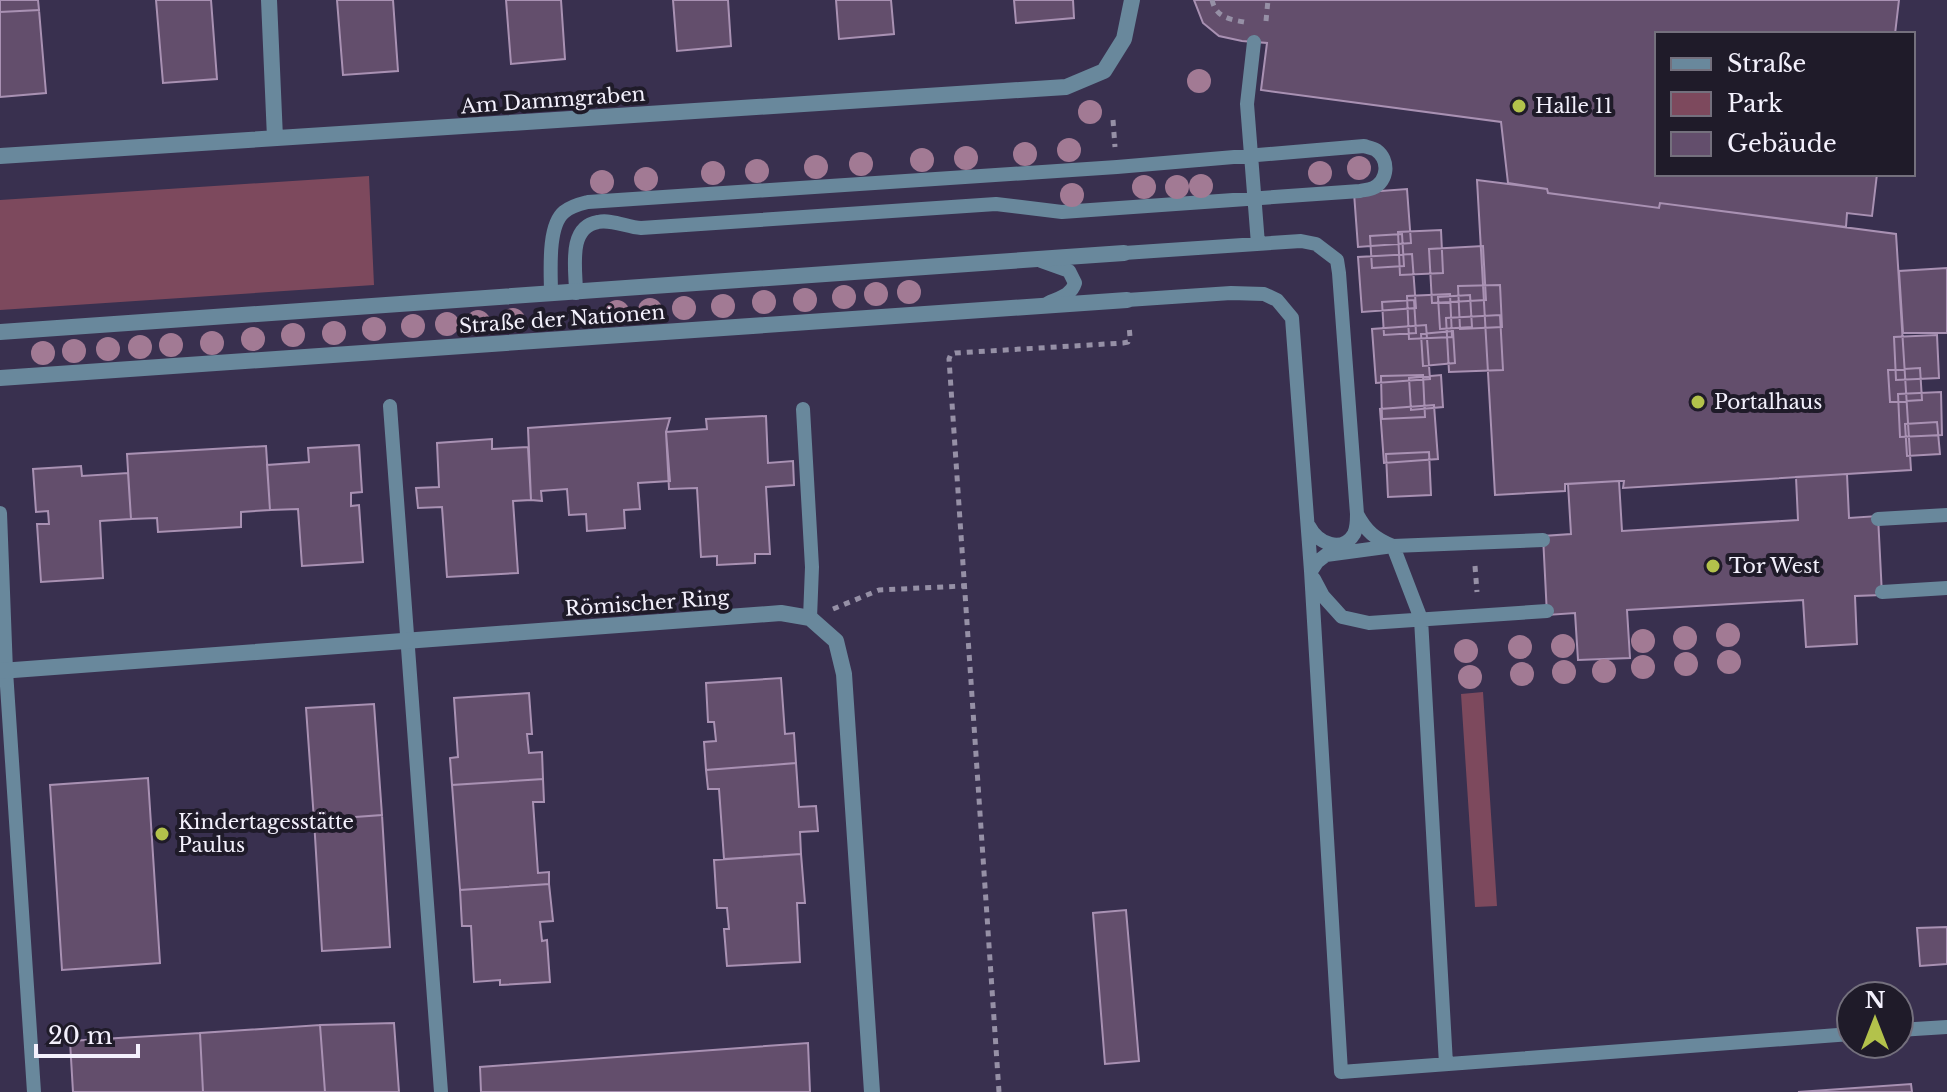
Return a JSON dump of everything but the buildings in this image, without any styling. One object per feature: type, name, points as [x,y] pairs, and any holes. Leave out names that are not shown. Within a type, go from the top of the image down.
[{"type":"street","points":[[269,0],[275,138]]},
{"type":"street","name":"Am Dammgraben","points":[[0,156],[1066,87],[1104,71],[1124,39],[1132,0]]},
{"type":"street","name":"Straße der Nationen","points":[[0,332],[1124,253]]},
{"type":"street","name":"Straße der Nationen","points":[[0,378],[1040,307],[1128,308]]},
{"type":"street","name":"Römischer Ring","points":[[3,671],[781,613],[810,618]]},
{"type":"street","points":[[810,618],[836,641],[844,674],[872,1092]]},
{"type":"lane","points":[[1254,42],[1247,104],[1258,244]]},
{"type":"lane","points":[[551,294],[552,242],[556,223],[561,213],[588,202],[1117,167],[1364,146],[1375,149],[1385,159],[1383,180],[1374,188],[1360,191],[1062,212],[996,204],[641,228],[599,221],[588,225],[576,241],[576,293]]},
{"type":"lane","points":[[1124,253],[1301,241],[1316,244],[1337,260],[1356,528],[1352,537],[1344,543],[1331,544],[1321,542],[1307,522]]},
{"type":"lane","points":[[1037,261],[1069,271],[1075,283],[1073,290],[1065,296],[1040,307]]},
{"type":"lane","points":[[1128,308],[1231,293],[1264,294],[1277,300],[1292,318],[1311,571],[1341,1072],[1835,1035]]},
{"type":"lane","points":[[390,406],[441,1092]]},
{"type":"lane","points":[[803,409],[812,567],[810,618]]},
{"type":"lane","points":[[0,513],[3,671],[34,1092]]},
{"type":"lane","points":[[1357,514],[1365,529],[1379,541],[1393,546],[1421,619],[1446,1064]]},
{"type":"lane","points":[[1878,519],[1947,515]]},
{"type":"lane","points":[[1311,571],[1326,555],[1393,546],[1543,540]]},
{"type":"lane","points":[[1311,571],[1323,596],[1342,617],[1369,623],[1547,611]]},
{"type":"lane","points":[[1882,592],[1947,588]]},
{"type":"lane","points":[[1915,1029],[1947,1027]]},
{"type":"path","points":[[1212,0],[1214,8],[1224,19],[1251,23]]},
{"type":"path","points":[[1265,25],[1268,0]]},
{"type":"path","points":[[1113,120],[1116,156]]},
{"type":"path","points":[[999,1092],[949,359],[951,354],[1128,342],[1128,308]]},
{"type":"path","points":[[1474,562],[1477,597]]},
{"type":"path","points":[[810,618],[879,590],[963,586]]},
{"type":"green space","points":[[369,176],[374,285],[0,310],[0,200]]},
{"type":"green space","points":[[1483,692],[1497,906],[1475,907],[1461,694]]},
{"type":"place","name":"Halle 11","points":[[1519,106]]},
{"type":"place","name":"Portalhaus","points":[[1698,402]]},
{"type":"place","name":"Tor West","points":[[1713,566]]},
{"type":"place","name":"Kindertagesstätte Paulus","points":[[162,834]]}]
